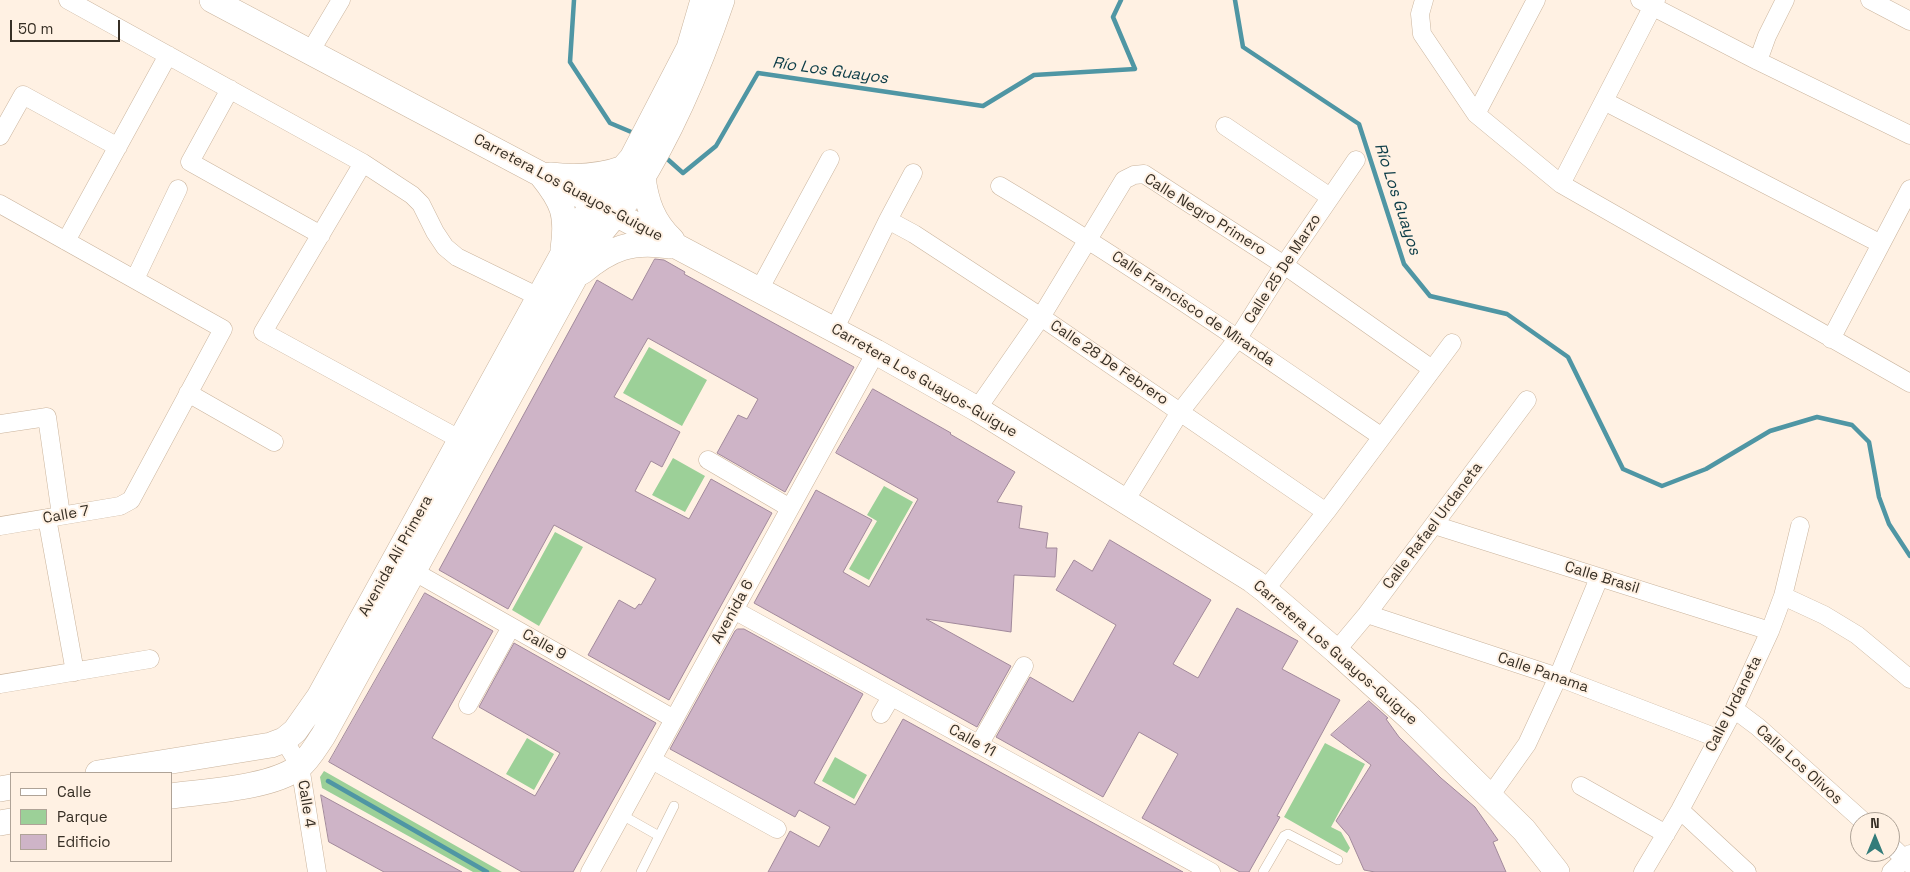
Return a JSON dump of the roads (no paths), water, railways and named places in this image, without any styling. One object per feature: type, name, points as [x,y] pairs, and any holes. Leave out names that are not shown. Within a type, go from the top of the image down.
[{"type":"main road","name":"Carretera Los Guayos-Guigue","points":[[212,0],[876,352],[977,409],[1265,590],[1336,650],[1410,718],[1524,830],[1557,872]]},
{"type":"main road","points":[[677,92],[703,0]]},
{"type":"main road","points":[[681,248],[658,226],[651,212],[637,167],[677,92],[722,0]]},
{"type":"main road","points":[[540,174],[581,177],[637,167]]},
{"type":"main road","name":"Avenida Alí Primera","points":[[284,740],[295,731],[319,697],[559,260],[594,202],[637,167]]},
{"type":"main road","name":"Avenida Alí Primera","points":[[172,796],[268,781],[284,776],[300,766],[323,736],[596,239],[617,214],[637,167]]},
{"type":"main road","points":[[540,174],[558,196],[564,214],[566,232],[559,260]]},
{"type":"main road","points":[[572,282],[592,263],[608,253],[625,246],[643,243],[681,248]]},
{"type":"main road","points":[[105,772],[248,750],[284,740]]},
{"type":"street","points":[[68,0],[363,163],[412,195],[421,204],[445,247],[458,257],[539,297]]},
{"type":"street","points":[[310,52],[341,0]]},
{"type":"street","points":[[1424,0],[1420,14],[1422,34],[1476,114],[1561,184],[1910,384]]},
{"type":"street","points":[[1476,114],[1536,0]]},
{"type":"street","points":[[1758,61],[1766,36],[1785,0]]},
{"type":"street","points":[[1870,0],[1910,21]]},
{"type":"street","points":[[1561,184],[1604,101],[1650,2],[1758,61],[1910,134]]},
{"type":"street","points":[[66,241],[168,55]]},
{"type":"street","points":[[230,89],[190,162],[321,235]]},
{"type":"street","points":[[0,136],[23,95],[118,147]]},
{"type":"street","points":[[1604,101],[1881,244]]},
{"type":"street","points":[[1225,126],[1330,197]]},
{"type":"street","points":[[759,290],[830,159]]},
{"type":"street","name":"Calle 25 De Marzo","points":[[1125,501],[1180,412],[1238,338],[1284,265],[1356,160]]},
{"type":"street","points":[[363,163],[263,332],[461,440]]},
{"type":"street","points":[[834,330],[888,220],[914,173]]},
{"type":"street","name":"Calle Negro Primero","points":[[1088,239],[1124,180],[1134,175],[1144,174],[1284,265],[1432,369]]},
{"type":"street","name":"Calle Francisco de Miranda","points":[[1000,186],[1088,239],[1238,338],[1382,437]]},
{"type":"street","points":[[135,280],[178,189]]},
{"type":"street","points":[[1831,339],[1910,189]]},
{"type":"street","points":[[0,204],[223,328],[188,394],[274,442]]},
{"type":"street","name":"Calle 28 De Febrero","points":[[888,220],[914,234],[1041,317],[1326,512]]},
{"type":"street","points":[[977,409],[1041,317],[1088,239]]},
{"type":"street","points":[[1265,590],[1326,512],[1452,343]]},
{"type":"street","name":"Avenida 6","points":[[590,872],[790,508],[818,468],[876,352]]},
{"type":"street","name":"Calle 7","points":[[0,526],[120,506],[130,500],[188,394]]},
{"type":"street","name":"Calle Rafael Urdaneta","points":[[1336,650],[1367,614],[1527,400]]},
{"type":"street","points":[[0,424],[47,417],[54,517],[75,672]]},
{"type":"street","points":[[708,460],[790,508]]},
{"type":"street","name":"Calle Brasil","points":[[1434,525],[1770,631]]},
{"type":"street","name":"Calle Urdaneta","points":[[1643,872],[1680,810],[1734,709],[1770,631],[1783,596],[1800,526]]},
{"type":"street","name":"Calle 9","points":[[413,571],[511,626],[547,638],[674,719]]},
{"type":"street","points":[[1490,796],[1527,744],[1558,677],[1599,578]]},
{"type":"street","points":[[1783,596],[1824,615],[1857,635],[1910,679]]},
{"type":"street","name":"Calle 11","points":[[734,610],[979,745],[1117,812],[1211,872]]},
{"type":"street","name":"Calle Panama","points":[[1367,614],[1558,677],[1717,738]]},
{"type":"street","points":[[468,705],[511,626]]},
{"type":"street","points":[[0,684],[150,659]]},
{"type":"street","points":[[979,745],[1024,666]]},
{"type":"street","points":[[881,714],[891,697]]},
{"type":"street","name":"Calle Los Olivos","points":[[1734,709],[1758,727],[1853,812]]},
{"type":"street","name":"Calle 4","points":[[284,740],[300,766],[317,872]]},
{"type":"street","points":[[652,760],[777,829]]},
{"type":"street","points":[[1581,786],[1666,834]]},
{"type":"street","points":[[1680,810],[1747,872]]},
{"type":"street","points":[[1891,872],[1908,858]]},
{"type":"lane","points":[[641,872],[674,806]]},
{"type":"lane","points":[[622,815],[659,836]]},
{"type":"lane","points":[[1263,872],[1284,836],[1288,834],[1338,860]]},
{"type":"waterway","name":"Río Los Guayos","points":[[574,0],[570,62],[610,123],[636,134]]},
{"type":"waterway","name":"Río Los Guayos","points":[[664,156],[683,173],[716,146],[758,73],[983,106],[1034,75],[1135,69],[1113,17],[1121,0]]},
{"type":"waterway","name":"Río Los Guayos","points":[[1235,0],[1243,47],[1359,124],[1404,264],[1430,296],[1507,314],[1568,357],[1623,469],[1662,486],[1706,469],[1770,431],[1817,417],[1852,425],[1869,442],[1879,497],[1889,524],[1910,556]]},
{"type":"waterway","points":[[328,781],[487,872]]}]
